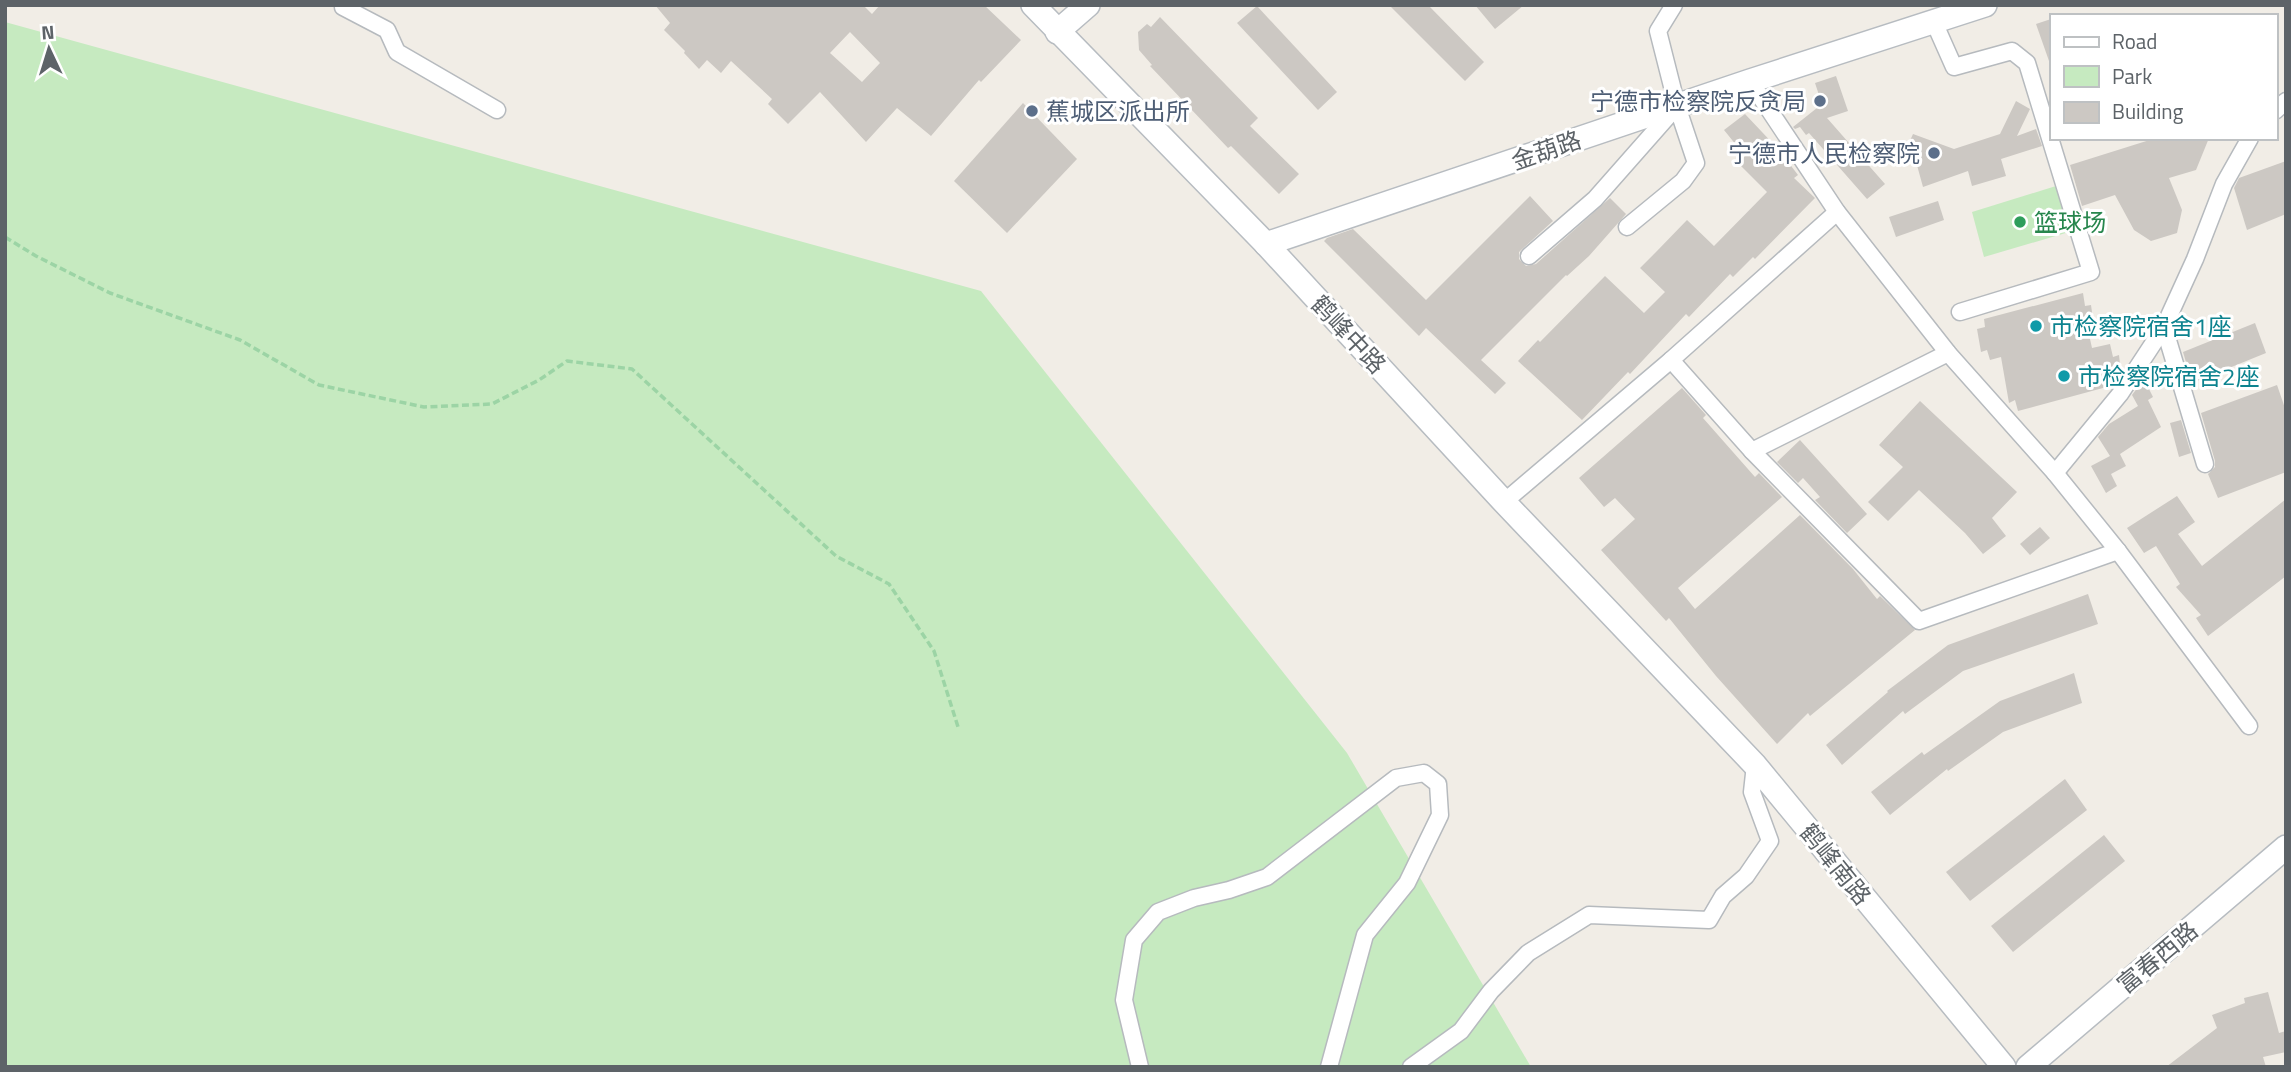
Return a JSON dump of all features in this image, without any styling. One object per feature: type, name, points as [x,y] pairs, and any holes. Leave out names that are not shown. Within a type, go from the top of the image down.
[{"type":"street","points":[[343,5],[387,30],[397,52],[497,110]]},
{"type":"street","name":"鹤峰中路","points":[[1033,5],[1266,244],[1661,668]]},
{"type":"street","points":[[1057,32],[1088,5]]},
{"type":"street","points":[[1627,228],[1683,181],[1696,163],[1676,106],[1658,32],[1674,5]]},
{"type":"street","name":"金葫路","points":[[1266,244],[1985,5]]},
{"type":"street","points":[[1934,22],[1954,67],[2012,51],[2027,63],[2050,138]]},
{"type":"street","points":[[1750,81],[1837,212],[1948,353],[2055,473],[2118,551],[2249,726]]},
{"type":"street","points":[[1529,256],[1595,199],[1676,106]]},
{"type":"street","points":[[1960,312],[2091,272],[2051,140]]},
{"type":"street","points":[[2055,473],[2120,394],[2164,327],[2195,259],[2224,184],[2249,140]]},
{"type":"street","points":[[1504,502],[1671,360],[1837,212]]},
{"type":"street","points":[[2164,327],[2205,464]]},
{"type":"street","points":[[1752,451],[1948,353]]},
{"type":"street","points":[[1671,360],[1752,451],[1919,621],[2118,551]]},
{"type":"street","name":"鹤峰南路","points":[[1661,668],[1755,765],[2004,1067]]},
{"type":"street","points":[[1411,1067],[1461,1031],[1490,991],[1528,953],[1588,915],[1709,920],[1723,896],[1746,876],[1770,841],[1752,793],[1755,765]]},
{"type":"street","points":[[1140,1067],[1124,1000],[1134,940],[1158,912],[1194,898],[1267,877],[1396,778],[1424,773],[1438,784],[1440,815],[1407,883],[1365,935],[1329,1067]]},
{"type":"street","name":"富春西路","points":[[2028,1067],[2286,847]]},
{"type":"path","points":[[5,237],[36,256],[110,293],[240,340],[320,385],[332,388],[424,407],[492,404],[539,380],[567,361],[632,369],[835,556],[889,584],[934,651],[959,730]]},
{"type":"green space","points":[[5,22],[981,291],[1347,753],[1531,1067],[5,1067]]},
{"type":"green space","name":"篮球场","points":[[2056,186],[2069,232],[1984,257],[1972,212]]},
{"type":"building","points":[[655,5],[863,5],[872,14],[880,5],[984,5],[1021,40],[981,82],[979,80],[931,136],[897,108],[866,142],[820,92],[788,124],[768,104],[772,99],[731,61],[721,73],[707,60],[699,69],[664,30],[670,23]],"holes":[[[850,32],[880,63],[862,82],[830,53]]]},
{"type":"building","points":[[1389,5],[1428,5],[1484,62],[1465,81]]},
{"type":"building","points":[[1475,5],[1524,5],[1495,29]]},
{"type":"building","points":[[1257,6],[1337,92],[1318,110],[1237,23]]},
{"type":"building","points":[[1160,17],[1258,118],[1250,126],[1299,174],[1279,194],[1231,146],[1228,148],[1150,66],[1152,65],[1139,50],[1138,32],[1147,24],[1151,27]]},
{"type":"building","points":[[2050,19],[2050,61],[2049,61],[2036,24]]},
{"type":"building","points":[[1836,76],[1848,111],[1827,118],[1885,184],[1867,199],[1809,133],[1806,135],[1800,127],[1793,127],[1822,104],[1815,83]]},
{"type":"building","name":"宁德市人民检察院","points":[[2016,101],[2030,109],[2017,136],[2036,129],[2042,146],[2001,159],[2006,176],[1972,186],[1968,171],[1923,187],[1915,158],[1904,154],[1913,134],[1954,149],[2000,134]]},
{"type":"building","points":[[1023,103],[1077,159],[1007,233],[954,181]]},
{"type":"building","points":[[1745,114],[1779,150],[1798,175],[1794,178],[1815,198],[1755,259],[1753,257],[1733,277],[1730,274],[1689,317],[1686,314],[1582,420],[1518,361],[1605,276],[1644,313],[1665,292],[1640,268],[1687,220],[1714,246],[1767,192],[1738,163],[1745,156],[1724,130]]},
{"type":"building","points":[[2150,140],[2208,140],[2196,170],[2169,178],[2182,210],[2177,233],[2151,241],[2134,230],[2115,195],[2082,206],[2070,165]]},
{"type":"building","points":[[2286,161],[2286,214],[2247,230],[2234,188],[2239,178]]},
{"type":"building","points":[[1530,196],[1553,221],[1519,252],[1519,259],[1526,266],[1536,264],[1610,198],[1626,214],[1589,256],[1566,275],[1481,360],[1506,383],[1495,394],[1426,328],[1419,336],[1324,241],[1353,229],[1426,300]]},
{"type":"building","points":[[1938,201],[1944,220],[1896,237],[1889,217]]},
{"type":"building","points":[[2083,293],[2085,306],[2091,305],[2093,319],[2086,321],[2092,348],[2110,344],[2113,357],[2119,355],[2121,373],[2114,385],[2018,411],[2015,400],[2009,403],[2001,357],[1990,360],[1987,350],[1981,352],[1977,329],[1985,327],[1984,319]]},
{"type":"building","points":[[2255,323],[2266,353],[2192,383],[2183,352]]},
{"type":"building","points":[[2144,379],[2153,397],[2148,400],[2161,427],[2120,454],[2126,466],[2111,474],[2117,486],[2106,493],[2091,466],[2110,456],[2098,437],[2109,424],[2138,406],[2132,395]]},
{"type":"building","points":[[2277,385],[2286,411],[2286,472],[2218,498],[2208,474],[2215,467],[2215,461],[2201,413]]},
{"type":"building","points":[[1682,388],[1706,415],[1703,418],[1755,477],[1759,473],[1782,497],[1678,588],[1695,609],[1800,515],[1853,569],[1877,599],[1880,596],[1915,630],[1810,716],[1808,713],[1777,744],[1669,618],[1666,621],[1601,550],[1635,519],[1615,498],[1604,507],[1579,478]]},
{"type":"building","points":[[1920,401],[2017,492],[1992,518],[2006,536],[1983,554],[1965,533],[1919,490],[1888,521],[1868,502],[1903,467],[1879,445]]},
{"type":"building","points":[[2181,420],[2191,453],[2179,457],[2170,423]]},
{"type":"building","points":[[1800,440],[1867,514],[1847,533],[1815,500],[1820,497],[1803,478],[1798,483],[1777,462]]},
{"type":"building","points":[[2177,496],[2195,522],[2178,534],[2202,566],[2286,499],[2286,576],[2208,636],[2196,618],[2201,615],[2176,587],[2180,584],[2156,546],[2144,553],[2127,528]]},
{"type":"building","points":[[2040,527],[2050,538],[2030,555],[2020,544]]},
{"type":"building","points":[[2088,594],[2098,624],[1963,671],[1905,714],[1903,711],[1842,765],[1826,745],[1887,691],[1948,645]]},
{"type":"building","points":[[2074,673],[2082,703],[2003,732],[1948,771],[1947,769],[1890,815],[1871,792],[1922,752],[1924,755],[2000,701]]},
{"type":"building","points":[[2065,779],[2087,810],[1970,901],[1946,872]]},
{"type":"building","points":[[2104,835],[2125,861],[2013,952],[1991,926]]},
{"type":"building","points":[[2268,992],[2279,1033],[2286,1031],[2286,1052],[2263,1057],[2266,1067],[2166,1067],[2217,1028],[2212,1015],[2245,1003],[2244,998]]},
{"type":"place","name":"宁德市检察院反贪局","points":[[1820,101]]},
{"type":"place","name":"蕉城区派出所","points":[[1032,111]]},
{"type":"place","name":"宁德市人民检察院","points":[[1934,153]]},
{"type":"place","name":"篮球场","points":[[2020,222]]},
{"type":"place","name":"市检察院宿舍1座","points":[[2036,326]]},
{"type":"place","name":"市检察院宿舍2座","points":[[2064,376]]}]
